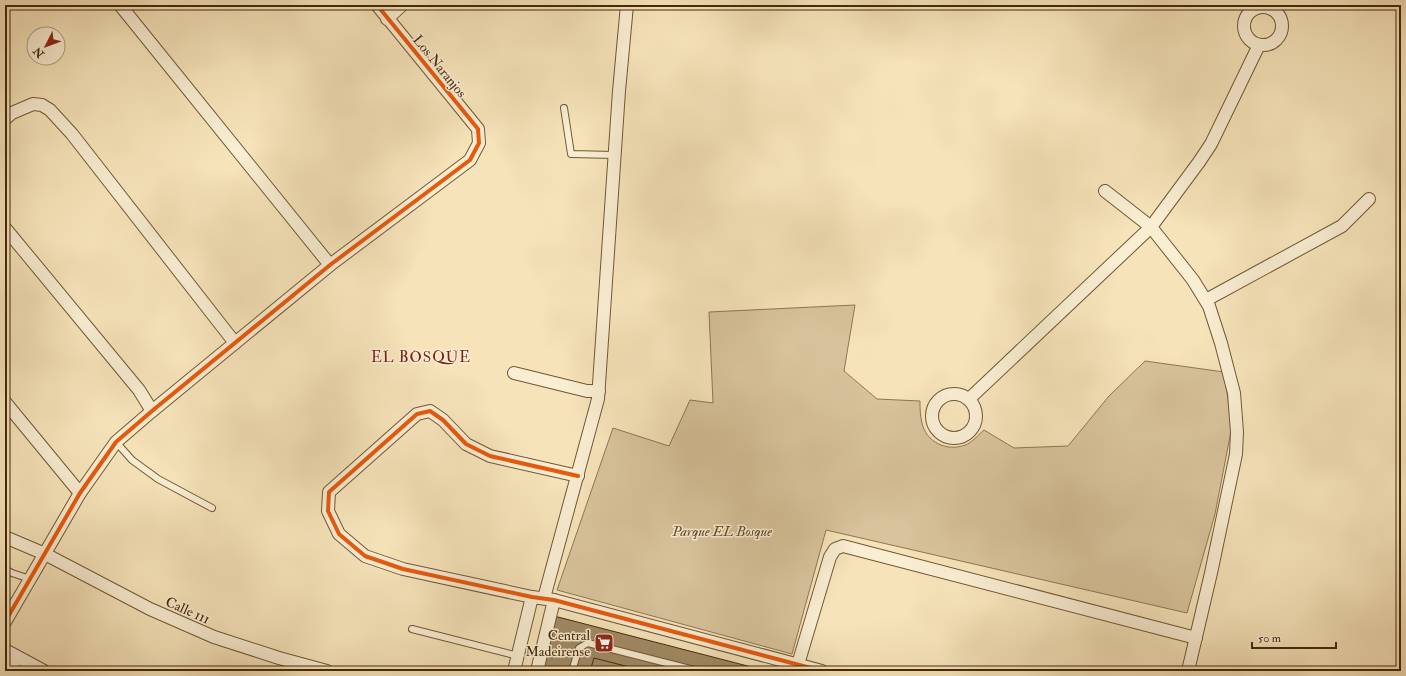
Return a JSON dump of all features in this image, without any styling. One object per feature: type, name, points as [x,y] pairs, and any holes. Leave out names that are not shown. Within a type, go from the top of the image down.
[{"type":"street","points":[[5,622],[80,493],[116,442],[152,410],[330,265],[120,5]]},
{"type":"street","name":"Los Naranjos","points":[[330,265],[470,160],[479,143],[478,129],[377,5]]},
{"type":"street","points":[[387,19],[402,5]]},
{"type":"street","points":[[514,671],[518,656],[543,598],[578,476],[598,399],[614,155],[626,5]]},
{"type":"street","points":[[1263,6],[1275,11],[1279,16],[1282,28],[1276,39],[1265,45],[1259,45],[1253,43],[1248,38],[1245,33],[1244,20],[1247,14],[1246,7],[1263,6]]},
{"type":"street","points":[[969,399],[1151,227],[1211,144],[1259,45]]},
{"type":"street","points":[[5,119],[12,113],[33,104],[42,105],[50,110],[72,134],[220,326],[235,343]]},
{"type":"street","points":[[1104,192],[1151,227],[1193,280],[1206,300],[1234,393],[1237,432],[1236,454],[1188,671]]},
{"type":"street","points":[[1206,300],[1342,226],[1369,200]]},
{"type":"street","points":[[5,228],[138,390],[152,410]]},
{"type":"street","points":[[514,373],[587,391],[599,391]]},
{"type":"street","points":[[5,402],[80,493]]},
{"type":"street","points":[[578,476],[490,456],[466,444],[443,420],[430,411],[417,414],[329,492],[328,511],[340,534],[365,556],[403,569],[543,598],[797,668],[822,671]]},
{"type":"street","name":"Calle 111","points":[[5,537],[45,554],[150,609],[214,638],[326,671]]},
{"type":"street","points":[[797,668],[830,557],[835,549],[843,546],[1196,638]]},
{"type":"street","points":[[537,671],[543,598]]},
{"type":"street","points":[[5,650],[44,671]]},
{"type":"street","points":[[5,666],[14,671]]},
{"type":"lane","points":[[564,108],[571,154],[614,155]]},
{"type":"lane","points":[[116,442],[132,460],[158,479],[212,508]]},
{"type":"lane","points":[[5,569],[30,579]]},
{"type":"lane","points":[[412,629],[518,656]]},
{"type":"lane","points":[[572,671],[579,648],[588,643],[698,671]]},
{"type":"green space","name":"Parque EL Bosque","points":[[855,305],[844,371],[877,399],[920,401],[921,418],[924,430],[938,444],[945,446],[958,447],[968,444],[984,430],[1014,448],[1068,446],[1109,396],[1145,361],[1224,372],[1232,426],[1215,514],[1187,613],[826,530],[792,654],[557,590],[613,428],[669,446],[690,400],[713,403],[709,312]]},
{"type":"building","name":"Central Madeirense","points":[[554,616],[767,671],[542,671]]},
{"type":"building","points":[[594,658],[645,671],[590,671]]},
{"type":"cycle path","points":[[5,622],[80,493],[116,442],[330,265],[470,160],[479,143],[478,129],[377,5]]},
{"type":"cycle path","points":[[578,476],[490,456],[466,444],[443,420],[430,411],[417,414],[329,492],[328,511],[339,534],[365,556],[403,569],[532,597],[554,600],[822,671]]},
{"type":"place","name":"Central Madeirense","points":[[604,643]]},
{"type":"district","name":"EL BOSQUE","points":[[421,357]]}]
